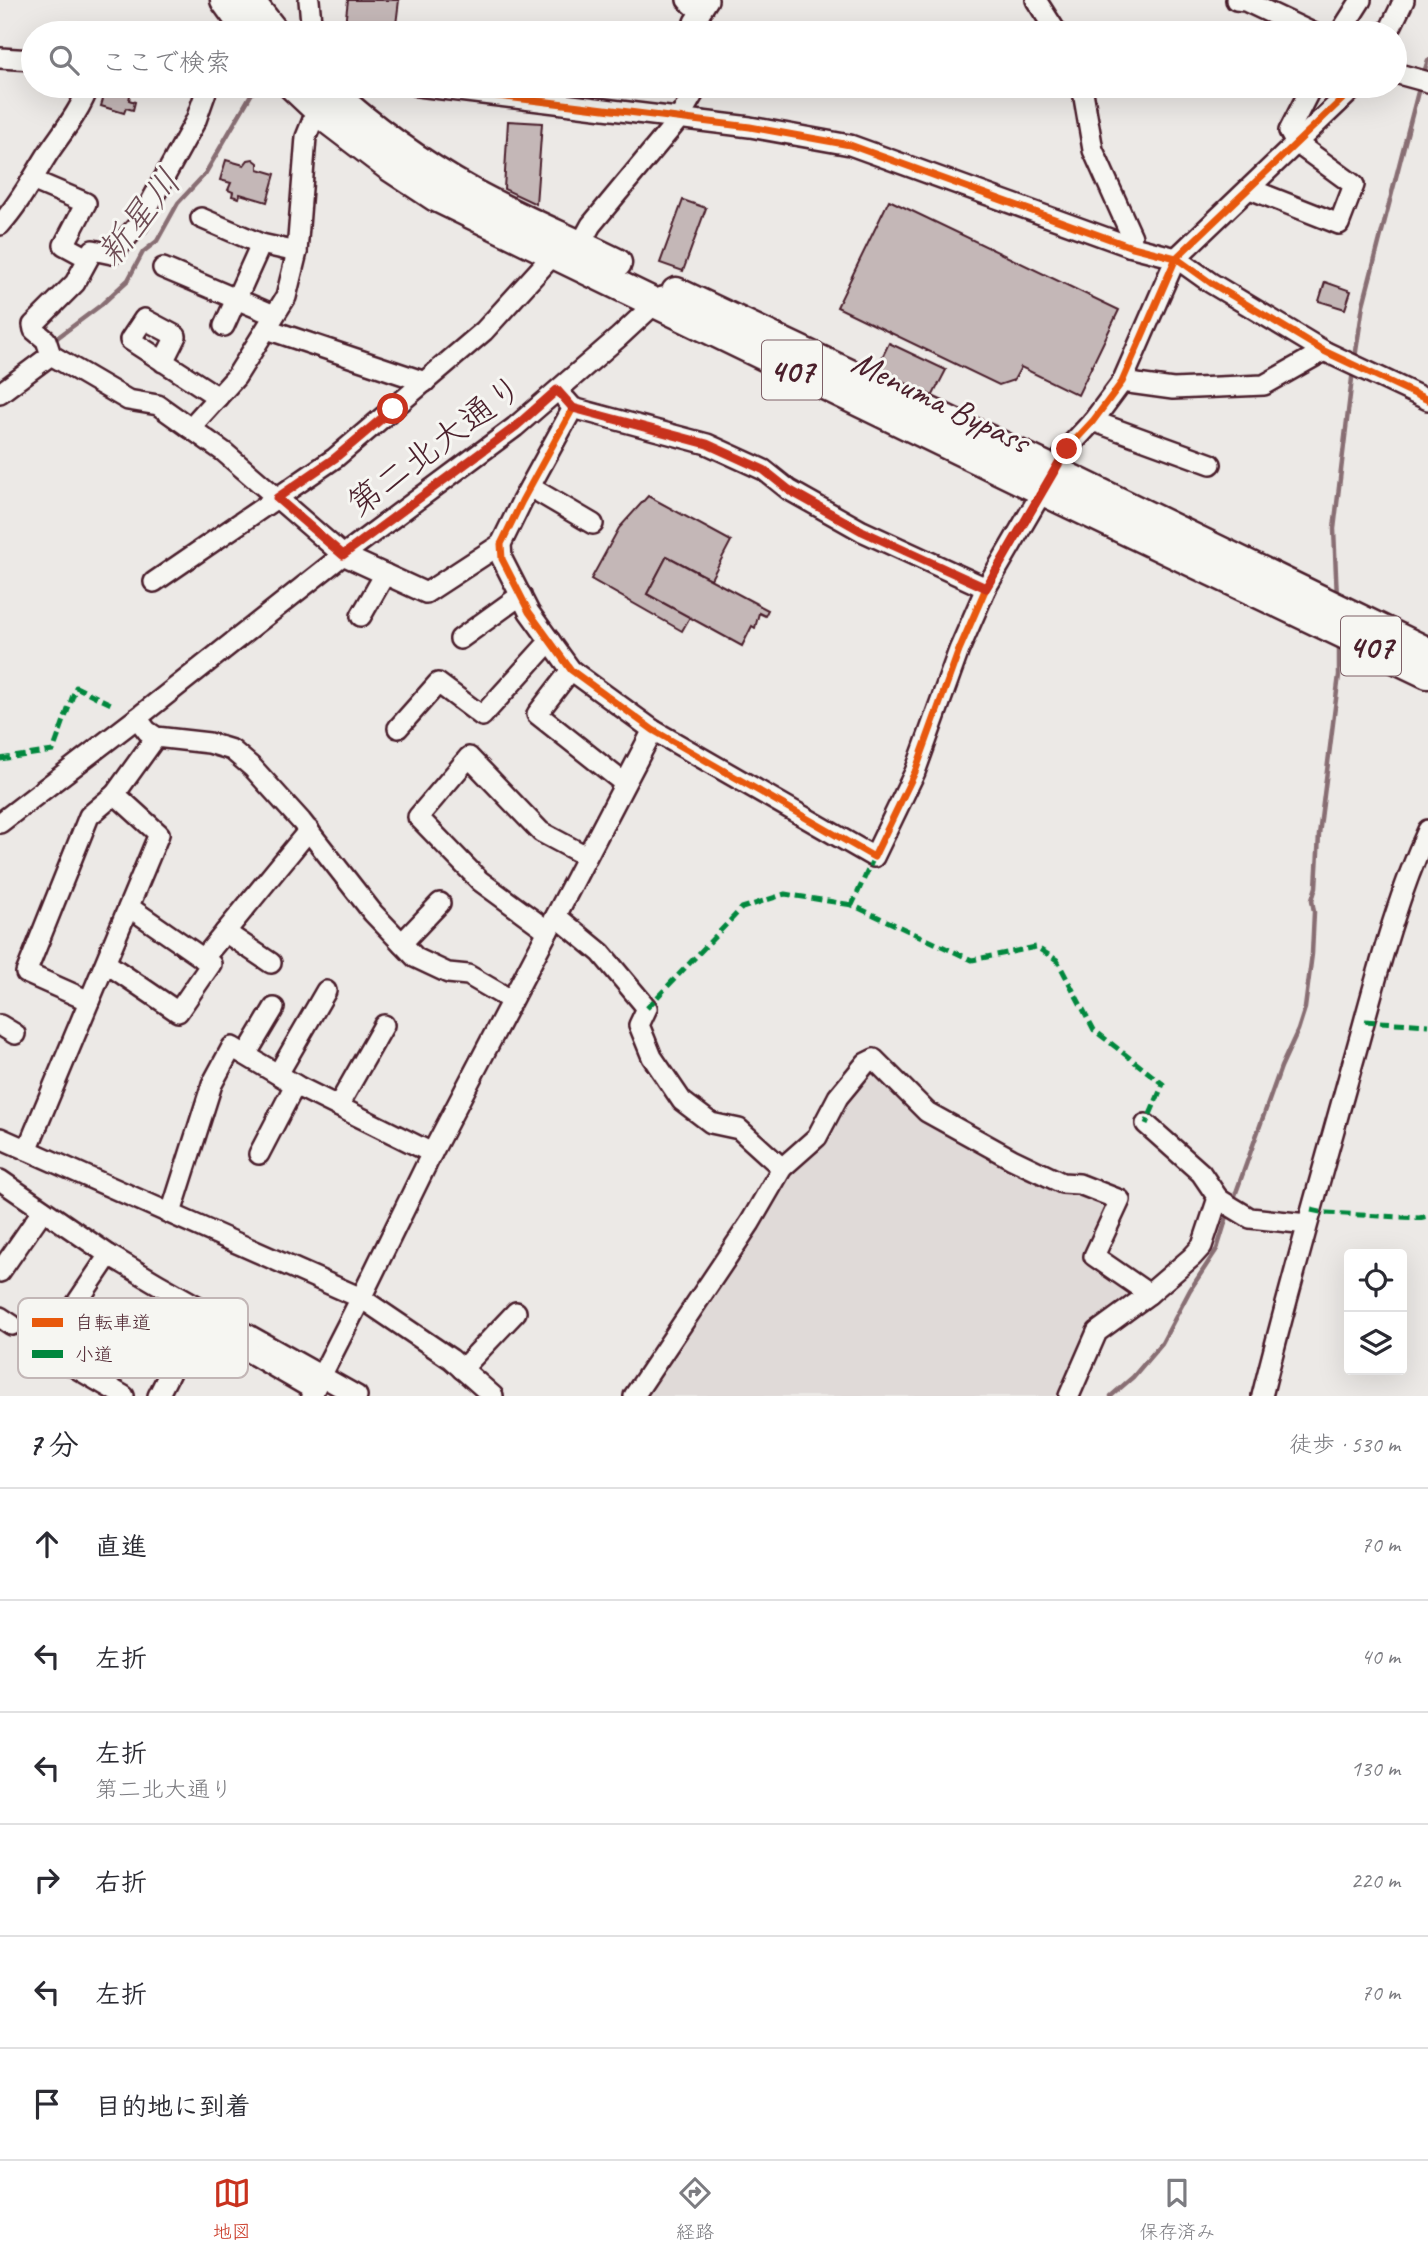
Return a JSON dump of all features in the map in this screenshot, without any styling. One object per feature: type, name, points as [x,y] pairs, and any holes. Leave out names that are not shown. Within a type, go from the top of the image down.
[{"type":"highway","points":[[225,0],[240,21]]},
{"type":"highway","points":[[249,0],[266,21]]},
{"type":"highway","name":"Menuma Bypass","points":[[322,99],[346,106],[400,149],[567,249],[1315,608]]},
{"type":"highway","name":"407","points":[[1315,608],[1428,652]]},
{"type":"highway","name":"407","points":[[1315,608],[1428,674]]},
{"type":"street","points":[[309,0],[311,21]]},
{"type":"street","points":[[1036,0],[1049,21]]},
{"type":"street","points":[[1236,0],[1270,7],[1293,21]]},
{"type":"street","points":[[1348,21],[1361,0]]},
{"type":"street","points":[[1394,21],[1404,0]]},
{"type":"street","points":[[694,21],[699,4]]},
{"type":"street","points":[[0,58],[21,59]]},
{"type":"street","points":[[0,225],[13,211],[50,150],[72,122],[83,98]]},
{"type":"street","points":[[204,98],[196,120],[138,225],[112,254],[93,250],[75,283],[33,325],[49,350],[128,400],[158,405],[224,452],[343,555],[426,593],[501,544],[573,408]]},
{"type":"street","points":[[510,98],[750,128],[850,145],[1129,246],[1175,258],[1324,351],[1428,400]]},
{"type":"street","points":[[154,582],[335,458],[484,331],[591,225],[678,120],[691,98]]},
{"type":"street","points":[[1084,98],[1093,150],[1132,237],[1129,246]]},
{"type":"street","points":[[1250,189],[1339,224],[1354,185],[1295,142],[1289,131],[1306,98]]},
{"type":"street","points":[[501,544],[502,559],[529,612],[571,670],[653,730],[874,857],[915,772],[959,650],[986,588],[1067,449],[1093,421],[1122,382],[1175,258],[1343,98]]},
{"type":"street","points":[[190,428],[236,377],[286,297],[297,252],[306,137],[322,99]]},
{"type":"street","points":[[32,180],[86,203],[64,245],[89,258]]},
{"type":"street","points":[[201,218],[261,244],[297,252]]},
{"type":"street","points":[[224,326],[261,244]]},
{"type":"street","points":[[163,268],[236,299],[271,322],[425,382]]},
{"type":"street","name":"第二北大通り","points":[[0,823],[343,555],[515,427],[663,296]]},
{"type":"street","points":[[0,393],[49,350]]},
{"type":"street","points":[[1122,382],[1173,389],[1264,386],[1324,351]]},
{"type":"street","points":[[163,362],[218,397]]},
{"type":"street","points":[[557,390],[573,408],[707,444],[764,470],[789,490],[862,531],[986,588]]},
{"type":"street","points":[[1093,421],[1212,464]]},
{"type":"street","points":[[530,487],[593,524]]},
{"type":"street","points":[[360,616],[384,574]]},
{"type":"street","points":[[460,639],[521,595]]},
{"type":"street","points":[[398,728],[438,683],[482,716],[550,641]]},
{"type":"street","points":[[571,670],[537,714],[624,783]]},
{"type":"street","points":[[137,718],[147,731],[156,737],[209,743],[232,750],[253,768],[309,830],[373,913],[416,958],[448,973],[468,975],[511,1000]]},
{"type":"street","points":[[315,1387],[432,1153],[653,730]]},
{"type":"street","points":[[89,1001],[26,973],[89,816],[115,794],[156,737]]},
{"type":"street","points":[[586,856],[541,832],[469,757],[418,817],[480,881],[601,953],[647,1009],[639,1025],[652,1056],[682,1101],[711,1123],[739,1129],[782,1168]]},
{"type":"street","points":[[27,1150],[159,834],[115,794]]},
{"type":"street","points":[[203,959],[309,830]]},
{"type":"street","points":[[1262,1396],[1307,1224],[1405,883],[1428,830]]},
{"type":"street","points":[[402,943],[440,903]]},
{"type":"street","points":[[106,962],[178,1012],[211,964],[129,907]]},
{"type":"street","points":[[225,932],[271,964]]},
{"type":"street","points":[[278,1074],[326,991]]},
{"type":"street","points":[[246,1055],[274,1008]]},
{"type":"street","points":[[338,1106],[384,1025]]},
{"type":"street","points":[[171,1213],[212,1084],[232,1047],[295,1085],[432,1153]]},
{"type":"street","points":[[634,1396],[750,1223],[782,1168],[817,1137],[838,1097],[866,1063],[874,1059],[928,1112],[1012,1159],[1062,1183],[1079,1184],[1120,1200],[1094,1256],[1149,1294]]},
{"type":"street","points":[[259,1154],[295,1085]]},
{"type":"street","points":[[1146,1124],[1201,1173],[1226,1204],[1250,1218],[1307,1224]]},
{"type":"street","points":[[0,1138],[361,1298],[451,1359],[493,1396]]},
{"type":"street","points":[[0,1180],[39,1216]]},
{"type":"street","points":[[0,1195],[39,1216],[170,1298]]},
{"type":"street","points":[[1069,1396],[1097,1332],[1149,1294],[1202,1246],[1226,1204]]},
{"type":"street","points":[[0,1272],[39,1216]]},
{"type":"street","points":[[80,1298],[106,1259]]},
{"type":"street","points":[[462,1369],[516,1312]]},
{"type":"street","points":[[248,1346],[315,1387],[357,1396]]},
{"type":"street","points":[[93,1378],[124,1396]]},
{"type":"street","points":[[159,1396],[168,1378]]},
{"type":"shaded area","points":[[870,1070],[877,1073],[911,1111],[1071,1194],[1106,1199],[1109,1206],[1086,1256],[1136,1291],[1091,1331],[1063,1396],[640,1396],[789,1173],[848,1093]]},
{"type":"building","points":[[348,0],[399,0],[396,21],[345,21]]},
{"type":"building","points":[[103,98],[129,98],[135,102],[133,110],[126,108],[124,113],[101,106]]},
{"type":"building","points":[[508,121],[542,123],[536,204],[504,189]]},
{"type":"building","points":[[253,159],[258,163],[258,169],[275,174],[267,202],[240,194],[239,198],[232,196],[233,192],[228,190],[231,183],[220,180],[226,160],[244,165]]},
{"type":"building","points":[[683,200],[706,208],[683,271],[660,263]]},
{"type":"building","points":[[889,200],[1119,310],[1078,395],[1021,367],[1014,380],[999,385],[837,307]]},
{"type":"building","points":[[1325,282],[1351,291],[1345,309],[1319,301]]},
{"type":"building","points":[[889,343],[946,370],[932,397],[876,370]]},
{"type":"building","points":[[648,496],[731,541],[711,579],[667,556],[647,594],[690,617],[682,631],[591,579],[619,528]]},
{"type":"building","points":[[667,556],[768,610],[765,616],[759,613],[755,628],[752,626],[742,646],[647,594]]},
{"type":"waterway","points":[[1423,76],[1428,60]]},
{"type":"waterway","points":[[1355,358],[1363,305],[1420,84]]},
{"type":"waterway","name":"新星川","points":[[53,341],[101,305],[128,280],[143,252],[157,241],[178,203],[205,174],[249,98]]},
{"type":"waterway","name":"新星川","points":[[25,363],[43,349]]},
{"type":"waterway","points":[[1337,598],[1334,529],[1353,370]]},
{"type":"waterway","points":[[1233,1201],[1305,1008],[1312,954],[1312,900],[1316,887],[1319,835],[1339,675],[1339,642]]},
{"type":"waterway","points":[[1111,1396],[1133,1377],[1162,1343],[1190,1290],[1217,1249],[1228,1213]]},
{"type":"marked path","points":[[0,759],[53,751],[76,687],[113,705]]},
{"type":"marked path","points":[[874,857],[852,905],[972,960],[1036,947],[1057,960],[1094,1030],[1163,1084],[1146,1124]]},
{"type":"marked path","points":[[647,1008],[742,908],[785,894],[852,905]]},
{"type":"marked path","points":[[1365,1021],[1428,1025]]},
{"type":"marked path","points":[[1311,1210],[1419,1218],[1428,1216]]},
{"type":"cycle path","points":[[515,98],[750,127],[850,145],[1129,246],[1176,258],[1211,283],[1324,351],[1428,400]]},
{"type":"cycle path","points":[[573,408],[501,544],[502,559],[529,612],[571,670],[653,730],[874,857],[915,772],[959,650],[986,588],[1067,449],[1093,421],[1122,382],[1176,258],[1343,98]]},
{"type":"route","points":[[393,409],[335,458],[277,498],[343,555],[515,427],[557,390],[573,408],[707,444],[764,470],[789,490],[862,531],[986,588],[1067,449]]}]
